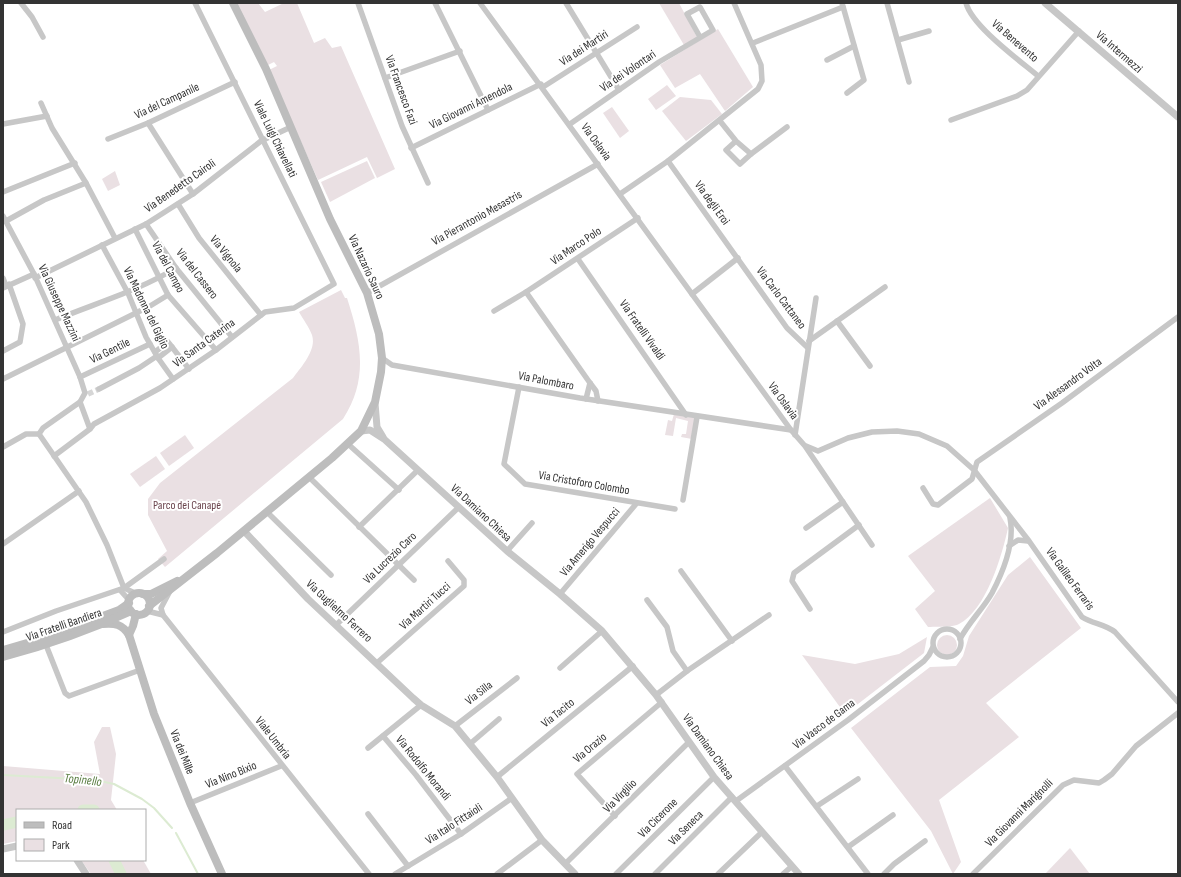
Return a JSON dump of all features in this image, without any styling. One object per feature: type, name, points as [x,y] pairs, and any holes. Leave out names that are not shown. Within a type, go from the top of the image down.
[{"type":"main road","name":"Via Nazario Sauro","points":[[148,608],[267,512],[361,432],[374,402],[381,372],[382,358],[378,334],[367,293],[330,219],[266,69],[233,3]]},
{"type":"main road","name":"Via Nazario Sauro","points":[[140,594],[151,594],[190,574]]},
{"type":"main road","points":[[129,635],[133,626],[131,607],[140,594],[149,600],[148,608],[142,614],[131,607]]},
{"type":"main road","name":"Via Fratelli Bandiera","points":[[3,657],[46,645],[103,624],[131,607]]},
{"type":"main road","name":"Via Fratelli Bandiera","points":[[3,650],[51,636],[131,607]]},
{"type":"main road","points":[[103,624],[114,623],[120,625],[129,635]]},
{"type":"main road","name":"Via dei Mille","points":[[129,635],[154,714],[190,803],[222,874]]},
{"type":"street","points":[[21,3],[32,17],[43,37]]},
{"type":"street","name":"Viale Luigi Chiavellati","points":[[195,3],[334,284]]},
{"type":"street","name":"Via Francesco Fazi","points":[[358,3],[384,78],[411,148],[428,183]]},
{"type":"street","points":[[435,3],[488,110]]},
{"type":"street","name":"Via Oslavia","points":[[480,3],[570,124],[791,430],[805,446],[872,545]]},
{"type":"street","points":[[566,3],[619,90]]},
{"type":"street","points":[[620,194],[668,161],[720,121],[758,89],[762,81],[761,65],[753,43],[734,3]]},
{"type":"street","points":[[887,3],[909,82]]},
{"type":"street","name":"Via Benevento","points":[[966,3],[968,11],[983,28],[1038,76]]},
{"type":"street","name":"Via Intermezzi","points":[[1045,3],[1178,117]]},
{"type":"street","points":[[753,43],[842,5],[864,80],[847,93]]},
{"type":"street","name":"Via dei Volontari","points":[[570,124],[619,90],[713,30],[700,6],[687,14],[700,37]]},
{"type":"street","name":"Via dei Martiri","points":[[542,86],[597,54],[636,27]]},
{"type":"street","points":[[898,40],[929,31]]},
{"type":"street","name":"Via Benevento","points":[[951,120],[1017,96],[1027,90],[1079,31]]},
{"type":"street","points":[[827,60],[854,46]]},
{"type":"street","points":[[384,78],[460,51]]},
{"type":"street","name":"Via del Campanile","points":[[108,139],[148,123],[235,82]]},
{"type":"street","name":"Via Giovanni Amendola","points":[[411,148],[488,110],[542,86]]},
{"type":"street","points":[[40,104],[68,155],[75,163],[115,238]]},
{"type":"street","points":[[3,124],[47,116]]},
{"type":"street","points":[[720,121],[736,141],[751,154]]},
{"type":"street","points":[[148,123],[193,194]]},
{"type":"street","name":"Via Benedetto Cairoli","points":[[6,286],[34,276],[146,224],[193,194],[263,140],[291,127]]},
{"type":"street","points":[[736,141],[726,150],[740,164],[787,127]]},
{"type":"street","name":"Via degli Eroi","points":[[668,161],[738,258]]},
{"type":"street","points":[[3,192],[75,163]]},
{"type":"street","name":"Via Pierantonio Mesastris","points":[[367,293],[598,164]]},
{"type":"street","points":[[4,218],[86,183]]},
{"type":"street","name":"Via Vignola","points":[[178,204],[199,238],[261,315]]},
{"type":"street","name":"Via Giuseppe Mazzini","points":[[4,218],[68,347],[85,393],[84,398],[90,429]]},
{"type":"street","name":"Via Marco Polo","points":[[494,311],[578,259],[638,218]]},
{"type":"street","name":"Via del Cassero","points":[[146,224],[176,268],[232,337]]},
{"type":"street","name":"Via del Campo","points":[[135,229],[168,295],[216,350]]},
{"type":"street","name":"Via Madonna del Giglio","points":[[102,245],[128,293],[135,313],[150,344],[156,355],[174,379]]},
{"type":"street","points":[[692,294],[738,258]]},
{"type":"street","name":"Via Carlo Cattaneo","points":[[738,258],[787,328],[808,348]]},
{"type":"street","name":"Via Fratelli Vivaldi","points":[[578,259],[686,415]]},
{"type":"street","points":[[55,320],[128,293],[176,268]]},
{"type":"street","points":[[3,278],[23,324],[20,342],[3,351]]},
{"type":"street","name":"Via Santa Caterina","points":[[54,456],[90,429],[94,424],[189,369],[265,312],[294,308],[334,284]]},
{"type":"street","name":"Via Carlo Cattaneo","points":[[809,341],[885,287]]},
{"type":"street","points":[[526,292],[596,391],[598,401]]},
{"type":"street","points":[[3,379],[150,306],[168,295]]},
{"type":"street","name":"Via Carlo Cattaneo","points":[[795,435],[816,298]]},
{"type":"street","name":"Via Alessandro Volta","points":[[923,488],[934,504],[938,505],[972,479],[977,462],[1062,403],[1178,317]]},
{"type":"street","points":[[836,321],[870,366]]},
{"type":"street","name":"Via Gentile","points":[[80,377],[150,344]]},
{"type":"street","points":[[100,389],[139,368],[156,355],[172,347],[189,369]]},
{"type":"street","name":"Via Palombaro","points":[[382,358],[392,365],[598,401],[791,430]]},
{"type":"street","points":[[381,372],[392,365]]},
{"type":"street","points":[[586,399],[590,382]]},
{"type":"street","name":"Via Cristoforo Colombo","points":[[519,387],[504,464],[525,484],[636,504],[675,509]]},
{"type":"street","points":[[39,434],[43,428],[84,398]]},
{"type":"street","name":"Via Damiano Chiesa","points":[[374,402],[377,427],[384,439]]},
{"type":"street","points":[[682,500],[696,416]]},
{"type":"street","name":"Via Damiano Chiesa","points":[[361,432],[370,430],[384,439],[507,551],[560,594],[602,631],[662,702],[714,777],[799,874]]},
{"type":"street","points":[[805,446],[814,450],[824,450],[848,438],[872,432],[919,434],[947,446],[974,470]]},
{"type":"street","points":[[3,447],[26,434],[39,434]]},
{"type":"street","points":[[39,434],[72,484],[79,492],[107,545],[122,589],[131,607]]},
{"type":"street","points":[[348,444],[399,490]]},
{"type":"street","points":[[359,527],[418,470]]},
{"type":"street","name":"Via Galileo Ferraris","points":[[974,470],[1022,532],[1082,617],[1090,622],[1108,626],[1115,632],[1178,702]]},
{"type":"street","points":[[309,477],[414,580]]},
{"type":"street","points":[[3,544],[79,492]]},
{"type":"street","points":[[806,528],[843,502]]},
{"type":"street","name":"Via Amerigo Vespucci","points":[[560,594],[636,504]]},
{"type":"street","name":"Via Lucrezio Caro","points":[[336,625],[459,507]]},
{"type":"street","points":[[267,512],[332,575]]},
{"type":"street","name":"Via Vasco de Gama","points":[[924,661],[956,655],[960,648],[960,639],[992,593],[1001,572],[1012,535],[1010,516]]},
{"type":"street","points":[[507,551],[532,523]]},
{"type":"street","points":[[810,609],[792,582],[791,577],[859,525]]},
{"type":"street","name":"Via Guglielmo Ferrero","points":[[244,531],[336,625],[378,662],[421,705],[455,726],[497,777],[542,840],[575,874]]},
{"type":"street","points":[[1012,535],[1022,532]]},
{"type":"street","points":[[1009,546],[1018,540],[1022,532]]},
{"type":"street","points":[[1018,540],[1028,541]]},
{"type":"street","points":[[3,632],[56,611],[122,589],[164,560]]},
{"type":"street","name":"Via Martiri Tucci","points":[[378,662],[464,586],[464,580],[448,560]]},
{"type":"street","points":[[681,571],[732,641]]},
{"type":"street","points":[[122,589],[140,594]]},
{"type":"street","points":[[162,615],[161,608],[171,590]]},
{"type":"street","points":[[647,600],[667,627],[673,652],[687,671]]},
{"type":"street","points":[[148,608],[162,615]]},
{"type":"street","name":"Viale Umbria","points":[[162,615],[368,874]]},
{"type":"street","points":[[656,695],[687,671],[769,615]]},
{"type":"street","name":"Via Vasco de Gama","points":[[734,799],[785,766],[924,661],[933,647],[933,637],[940,630],[961,629],[971,622]]},
{"type":"street","points":[[953,630],[960,639]]},
{"type":"street","points":[[560,668],[602,631]]},
{"type":"street","points":[[46,645],[65,694],[69,696],[140,670]]},
{"type":"street","points":[[933,647],[936,653],[943,657]]},
{"type":"street","name":"Via Tacito","points":[[497,777],[633,666]]},
{"type":"street","name":"Via Silla","points":[[455,726],[517,678]]},
{"type":"street","name":"Via Orazio","points":[[615,816],[577,774],[662,702]]},
{"type":"street","points":[[368,748],[421,705]]},
{"type":"street","name":"Via Giovanni Marignolli","points":[[973,874],[1063,785],[1074,780],[1099,783],[1104,780],[1112,774],[1136,746],[1178,713]]},
{"type":"street","points":[[470,743],[499,719]]},
{"type":"street","name":"Via Rodolfo Morandi","points":[[384,736],[461,834]]},
{"type":"street","name":"Via Virgilio","points":[[565,864],[689,742]]},
{"type":"street","name":"Via Nino Bixio","points":[[190,803],[281,766]]},
{"type":"street","points":[[785,766],[868,874]]},
{"type":"street","name":"Via Cicerone","points":[[616,874],[714,777]]},
{"type":"street","points":[[817,806],[858,779]]},
{"type":"street","name":"Via Italo Fittaioli","points":[[395,874],[461,834],[512,798]]},
{"type":"street","name":"Via Seneca","points":[[655,874],[734,799]]},
{"type":"street","points":[[368,814],[408,866]]},
{"type":"street","points":[[848,847],[893,815]]},
{"type":"street","points":[[718,874],[762,832]]},
{"type":"street","points":[[496,874],[542,840]]},
{"type":"street","points":[[884,874],[894,864],[925,841]]},
{"type":"street","points":[[3,849],[16,846]]},
{"type":"street","points":[[78,861],[86,874]]},
{"type":"street","points":[[783,874],[792,866]]},
{"type":"green space","points":[[237,3],[258,3],[265,12],[284,3],[297,3],[314,43],[325,38],[332,48],[341,46],[395,169],[377,178],[367,157],[318,180],[269,70],[277,66],[274,62],[266,66]]},
{"type":"green space","points":[[659,3],[679,3],[697,37],[684,45]]},
{"type":"green space","points":[[718,29],[753,87],[725,111],[700,74],[675,88],[660,65]]},
{"type":"green space","points":[[667,85],[676,96],[656,110],[648,99]]},
{"type":"green space","points":[[680,97],[711,100],[722,114],[686,141],[662,111]]},
{"type":"green space","points":[[612,107],[629,131],[620,138],[603,113]]},
{"type":"green space","points":[[367,161],[375,178],[330,202],[321,182]]},
{"type":"green space","points":[[115,171],[120,185],[108,191],[102,179]]},
{"type":"green space","name":"Parco dei Canapé","points":[[341,290],[345,298],[347,298],[352,314],[359,345],[360,360],[357,389],[343,419],[165,567],[158,559],[167,551],[148,515],[148,499],[160,483],[293,378],[304,364],[310,352],[313,341],[311,332],[299,312]]},
{"type":"green space","points":[[674,414],[696,417],[692,439],[681,437],[682,434],[686,434],[688,421],[676,418],[673,436],[665,435],[668,420],[672,421]]},
{"type":"green space","points":[[185,435],[194,448],[169,466],[160,453]]},
{"type":"green space","points":[[156,456],[165,469],[140,487],[130,474]]},
{"type":"green space","points":[[990,498],[1008,528],[1002,553],[985,595],[969,617],[959,624],[928,627],[915,609],[935,591],[908,556]]},
{"type":"green space","points":[[1030,557],[1081,628],[986,703],[1019,737],[939,800],[961,862],[953,874],[931,831],[851,728],[930,667],[956,666],[963,656],[969,636],[1008,575]]},
{"type":"green space","points":[[947,635],[954,638],[957,645],[954,652],[947,655],[940,652],[937,645],[940,638]]},
{"type":"green space","points":[[927,637],[924,653],[845,714],[802,655],[855,664],[899,654]]},
{"type":"green space","points":[[102,727],[110,727],[116,754],[111,800],[116,809],[16,809],[16,841],[3,844],[3,766],[100,774],[94,742]]},
{"type":"green space","points":[[1070,848],[1090,874],[1045,874]]},
{"type":"green space","points":[[82,861],[144,861],[151,874],[91,874]]},
{"type":"waterway","name":"Topinello","points":[[3,775],[95,780],[114,784],[142,799],[154,808],[172,828]]},
{"type":"waterway","points":[[3,825],[16,822]]},
{"type":"waterway","name":"Topinello","points":[[176,833],[198,874]]},
{"type":"waterway","points":[[114,861],[121,874]]},
{"type":"tunnel","points":[[88,394],[99,389]]}]
